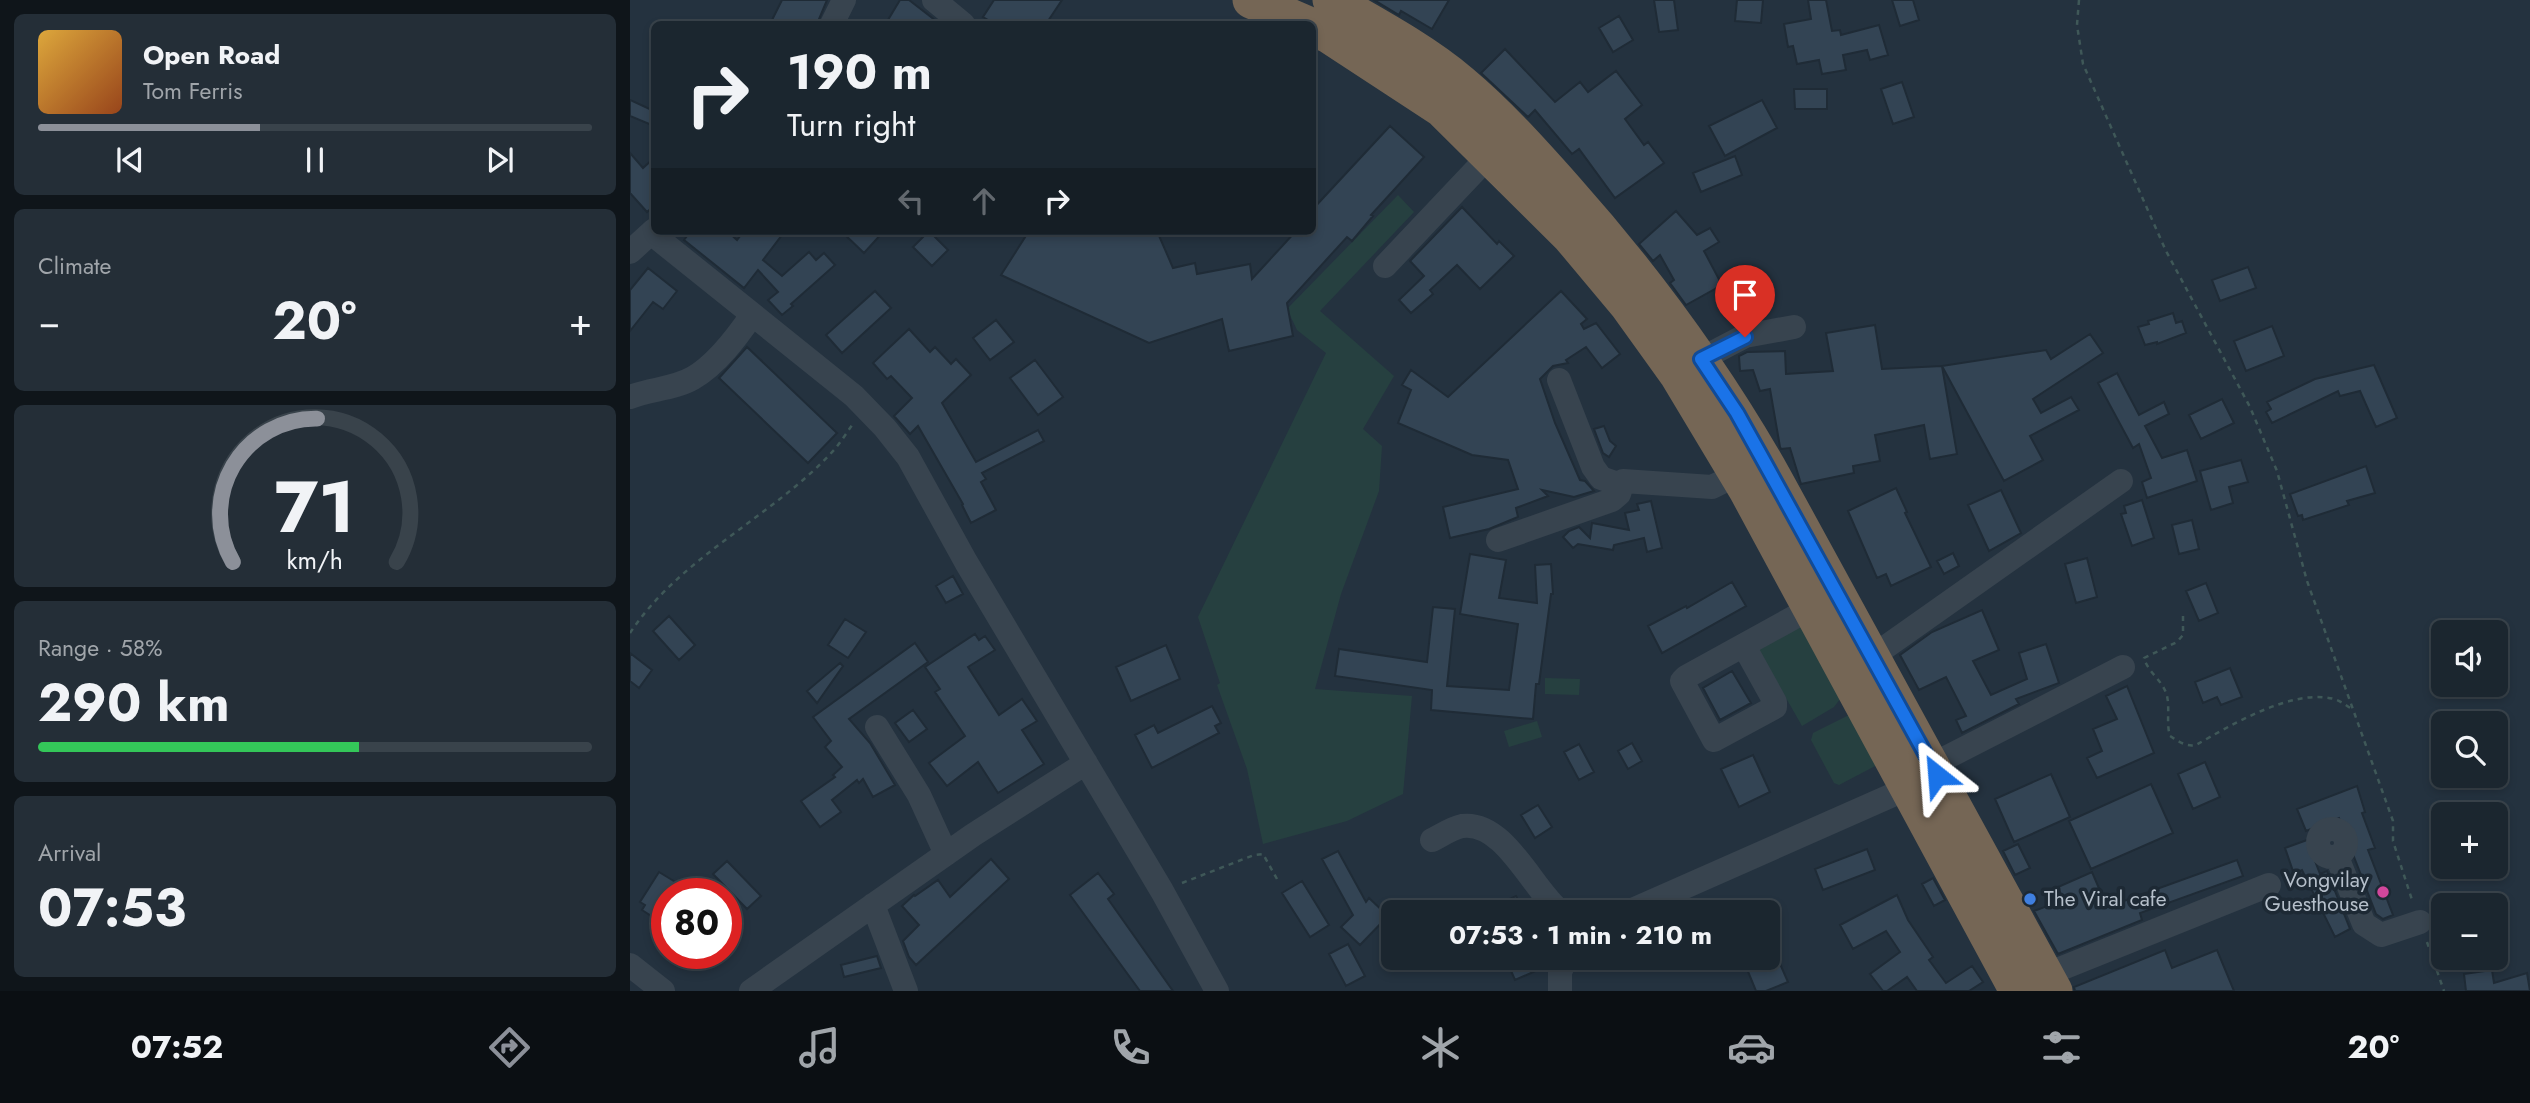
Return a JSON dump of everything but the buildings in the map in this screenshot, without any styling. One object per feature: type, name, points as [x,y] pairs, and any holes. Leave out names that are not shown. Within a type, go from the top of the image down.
[{"type":"highway","points":[[1251,0],[1389,33],[1460,82],[1524,142],[1620,251],[1701,359],[1737,413],[1753,480],[1811,608],[1926,776]]},
{"type":"highway","points":[[1320,17],[1442,109],[1570,236],[1627,304],[1753,480],[1873,656],[1926,776],[2039,986]]},
{"type":"street","points":[[834,21],[844,0]]},
{"type":"street","points":[[934,0],[959,21]]},
{"type":"street","points":[[1385,266],[1489,156]]},
{"type":"street","points":[[641,237],[752,314],[865,407],[908,457],[966,562],[1162,891],[1217,991]]},
{"type":"street","points":[[630,397],[693,378],[736,338],[752,314]]},
{"type":"street","points":[[1701,359],[1745,337],[1794,327]]},
{"type":"street","points":[[1559,380],[1593,467],[1601,478],[1621,485]]},
{"type":"street","points":[[1498,540],[1612,500],[1626,480],[1712,486],[1753,480]]},
{"type":"street","points":[[1873,656],[2121,481]]},
{"type":"street","points":[[1744,646],[1811,608]]},
{"type":"street","points":[[1654,900],[1926,776],[2123,667]]},
{"type":"street","points":[[877,727],[919,795],[946,854]]},
{"type":"street","points":[[751,991],[946,854],[1086,763]]},
{"type":"street","points":[[1432,840],[1462,826],[1483,829],[1507,848],[1552,900]]},
{"type":"street","points":[[2337,857],[2364,924],[2381,935],[2420,922]]},
{"type":"street","points":[[2039,986],[2269,885]]},
{"type":"street","points":[[873,905],[906,991]]},
{"type":"street","points":[[630,965],[663,991]]},
{"type":"street","points":[[1560,991],[1561,970]]},
{"type":"path","points":[[2079,0],[2077,25],[2083,64],[2166,251],[2250,407],[2277,471],[2307,581],[2393,821],[2393,841],[2444,991]]},
{"type":"path","points":[[630,633],[675,582],[835,450],[865,407]]},
{"type":"path","points":[[2183,616],[2183,635],[2177,642],[2144,658],[2146,667],[2162,683],[2167,698],[2170,736],[2180,742],[2189,746],[2196,745],[2239,720],[2274,706],[2319,697],[2337,700],[2353,710]]},
{"type":"path","points":[[1162,891],[1254,855],[1263,854],[1277,879]]},
{"type":"green space","points":[[1398,195],[1414,212],[1320,311],[1394,376],[1363,429],[1382,446],[1379,491],[1341,594],[1315,689],[1412,696],[1403,794],[1347,821],[1263,844],[1247,769],[1217,685],[1220,683],[1198,617],[1326,353],[1297,330],[1287,309]]},
{"type":"green space","points":[[1800,625],[1844,694],[1834,707],[1802,726],[1758,649]]},
{"type":"green space","points":[[1545,678],[1580,679],[1579,695],[1545,694]]},
{"type":"green space","points":[[1853,713],[1879,764],[1839,785],[1834,783],[1811,740],[1813,733]]},
{"type":"green space","points":[[1537,721],[1542,737],[1509,747],[1504,731]]},
{"type":"place","name":"Vongvilay Guesthouse","points":[[2383,892]]},
{"type":"place","name":"The Viral cafe","points":[[2030,899]]},
{"type":"route","points":[[1745,337],[1701,359],[1737,413],[1937,775]]}]
